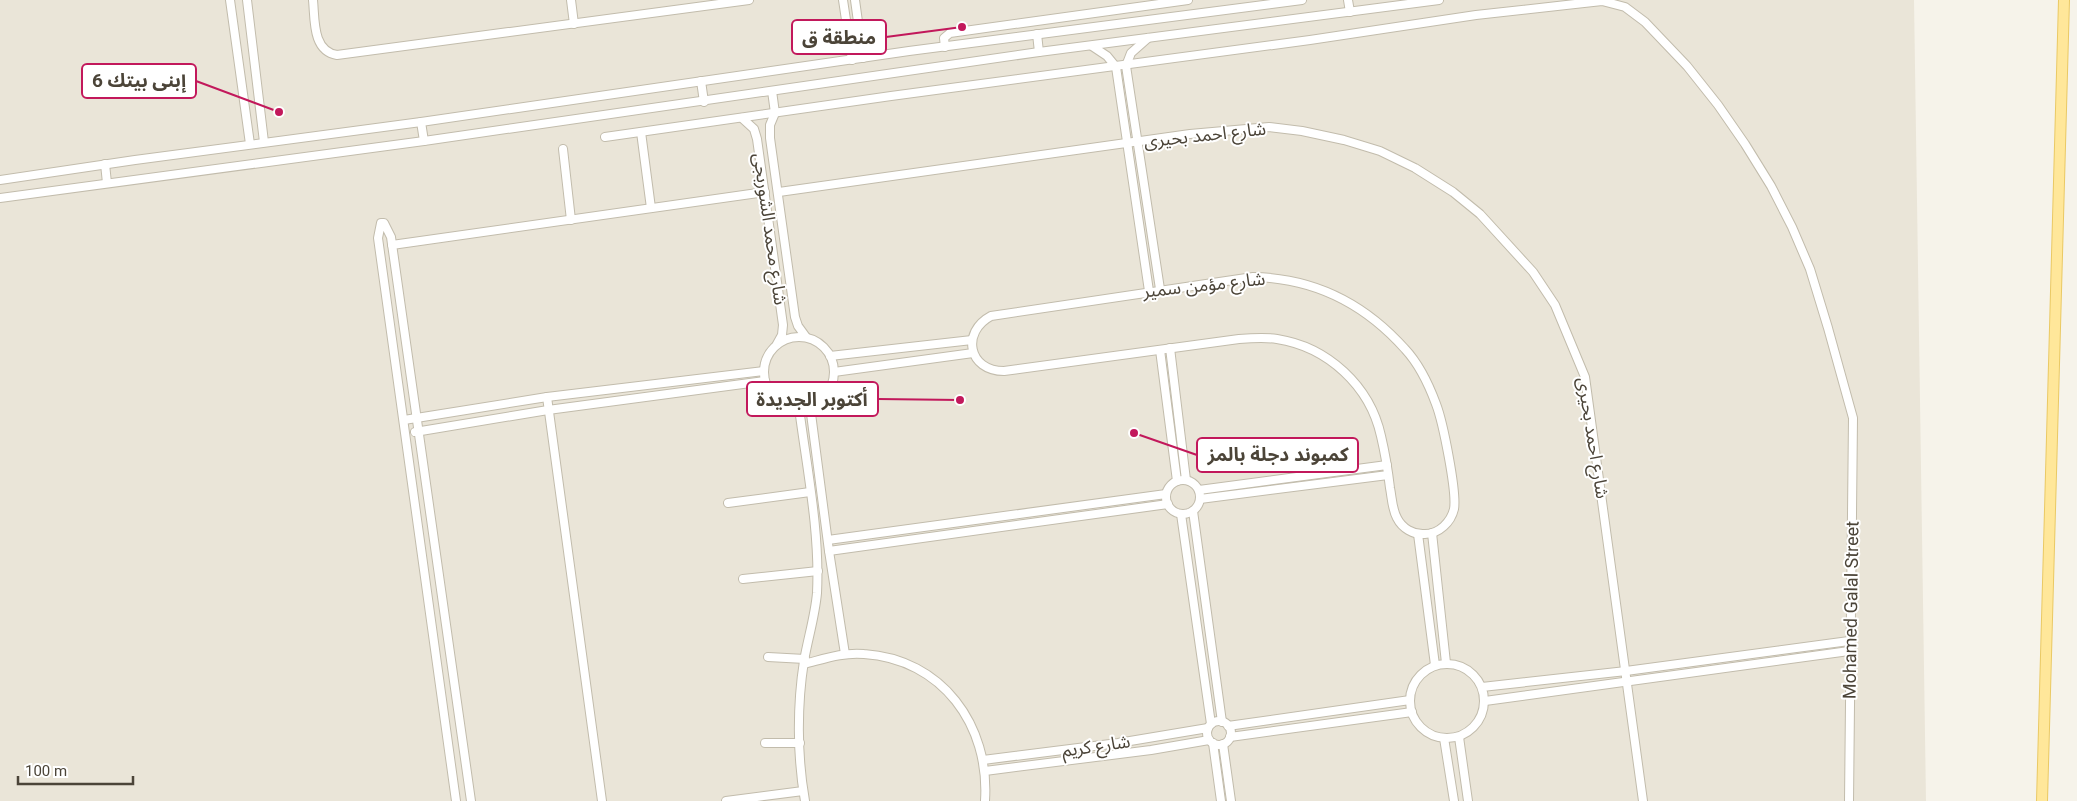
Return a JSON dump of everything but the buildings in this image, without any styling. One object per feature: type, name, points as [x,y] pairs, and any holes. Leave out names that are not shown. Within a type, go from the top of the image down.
[{"type":"main road","points":[[2042,801],[2064,0]]},
{"type":"street","points":[[230,0],[250,144]]},
{"type":"street","points":[[247,0],[264,142]]},
{"type":"street","points":[[313,0],[318,40],[323,49],[337,55],[574,24],[727,1],[749,0]]},
{"type":"street","points":[[571,0],[574,24]]},
{"type":"street","points":[[843,0],[852,60]]},
{"type":"street","points":[[855,0],[863,58]]},
{"type":"street","points":[[944,47],[944,38],[950,33],[1188,0]]},
{"type":"street","points":[[0,180],[264,142],[421,122],[863,58],[1302,0]]},
{"type":"street","points":[[1348,0],[1350,12]]},
{"type":"street","points":[[0,198],[704,102],[1040,52],[1439,0]]},
{"type":"street","name":"Mohamed Galal Street","points":[[605,137],[891,96],[1126,66],[1476,15],[1581,2],[1602,1],[1625,7],[1645,22],[1687,66],[1746,144],[1771,186],[1792,227],[1810,269],[1853,418],[1854,460],[1849,641],[1848,801]]},
{"type":"street","points":[[1037,34],[1040,52]]},
{"type":"street","points":[[1148,38],[1132,53],[1126,66],[1160,289]]},
{"type":"street","points":[[1092,46],[1107,56],[1116,67],[1149,291]]},
{"type":"street","points":[[701,81],[704,102]]},
{"type":"street","name":"شارع محمد الشوربجى","points":[[772,91],[774,114],[769,132],[779,192],[795,317],[800,330],[806,337]]},
{"type":"street","name":"شارع محمد الشوربجى","points":[[742,118],[751,125],[756,134],[765,192],[783,325],[782,335],[777,344]]},
{"type":"street","points":[[421,122],[424,141]]},
{"type":"street","name":"شارع احمد بحيرى","points":[[779,192],[1137,141],[1269,127],[1302,131],[1344,140],[1380,151],[1415,168],[1453,192],[1480,214],[1504,238],[1546,289],[1571,340],[1585,377],[1643,801]]},
{"type":"street","points":[[641,132],[651,208]]},
{"type":"street","points":[[563,149],[571,220]]},
{"type":"street","points":[[105,164],[107,183]]},
{"type":"street","points":[[392,245],[765,192]]},
{"type":"street","points":[[456,801],[378,238],[381,223],[384,223],[389,232],[392,245],[471,801]]},
{"type":"street","name":"شارع مؤمن سمير","points":[[972,340],[979,325],[991,316],[1160,289],[1252,277],[1277,277],[1324,289],[1366,312],[1390,333],[1416,363],[1428,384],[1442,423],[1454,507],[1447,523],[1432,533]]},
{"type":"street","points":[[806,337],[820,344],[830,356],[834,379],[828,393],[823,398],[810,406],[799,408],[781,403],[768,390],[764,371],[767,356],[777,344],[791,338],[806,337]]},
{"type":"street","points":[[830,356],[972,340],[973,353],[985,368],[994,371],[1004,371],[1239,339],[1276,338],[1308,348],[1337,366],[1352,380],[1375,414],[1387,465],[1396,518],[1410,531],[1418,534],[1432,533],[1446,663]]},
{"type":"street","points":[[1170,348],[1186,480]]},
{"type":"street","points":[[1160,350],[1177,481]]},
{"type":"street","points":[[834,372],[973,353]]},
{"type":"street","points":[[404,420],[546,397],[764,371]]},
{"type":"street","points":[[406,434],[548,410],[765,381]]},
{"type":"street","points":[[546,397],[602,801]]},
{"type":"street","points":[[810,406],[845,654]]},
{"type":"street","points":[[799,408],[818,570],[814,618],[804,661],[800,743],[805,801]]},
{"type":"street","points":[[1198,490],[1387,465]]},
{"type":"street","points":[[1200,499],[1388,475]]},
{"type":"street","points":[[1186,480],[1196,485],[1200,499],[1198,506],[1192,511],[1181,514],[1175,512],[1168,504],[1166,494],[1168,489],[1177,481],[1186,480]]},
{"type":"street","points":[[728,503],[810,492]]},
{"type":"street","points":[[828,540],[1166,494]]},
{"type":"street","points":[[829,551],[1168,504]]},
{"type":"street","points":[[1192,511],[1225,724],[1230,731],[1230,737]]},
{"type":"street","points":[[1181,514],[1210,726],[1207,734],[1211,742],[1221,801]]},
{"type":"street","points":[[1418,534],[1435,665]]},
{"type":"street","points":[[743,579],[818,570]]},
{"type":"street","points":[[1482,687],[1626,671],[1849,641]]},
{"type":"street","points":[[1485,701],[1849,651]]},
{"type":"street","points":[[768,656],[804,661],[845,654],[862,654],[896,660],[913,666],[942,685],[954,698],[973,727],[985,771],[985,801]]},
{"type":"street","points":[[1446,663],[1458,664],[1468,669],[1477,677],[1482,687],[1485,701],[1480,719],[1467,733],[1459,737],[1444,738],[1434,736],[1416,722],[1412,712],[1410,700],[1412,689],[1417,679],[1435,665],[1446,663]]},
{"type":"street","points":[[1210,726],[1410,700]]},
{"type":"street","points":[[1223,744],[1230,737],[1412,712]]},
{"type":"street","name":"شارع كريم","points":[[983,760],[1210,726]]},
{"type":"street","points":[[1459,737],[1468,801]]},
{"type":"street","points":[[1444,738],[1454,801]]},
{"type":"street","points":[[1211,742],[1223,744]]},
{"type":"street","name":"شارع كريم","points":[[985,771],[1211,742]]},
{"type":"street","points":[[765,743],[800,743]]},
{"type":"street","points":[[1223,744],[1231,801]]},
{"type":"street","points":[[1044,752],[1046,764]]},
{"type":"street","points":[[726,801],[803,792]]},
{"type":"shaded area","points":[[0,0],[1914,0],[1926,801],[0,801]]},
{"type":"place","name":"منطقة ق","points":[[962,27]]},
{"type":"place","name":"إبنى بيتك 6","points":[[279,112]]},
{"type":"place","name":"أكتوبر الجديدة","points":[[960,400]]},
{"type":"place","name":"كمبوند دجلة بالمز","points":[[1134,433]]}]
